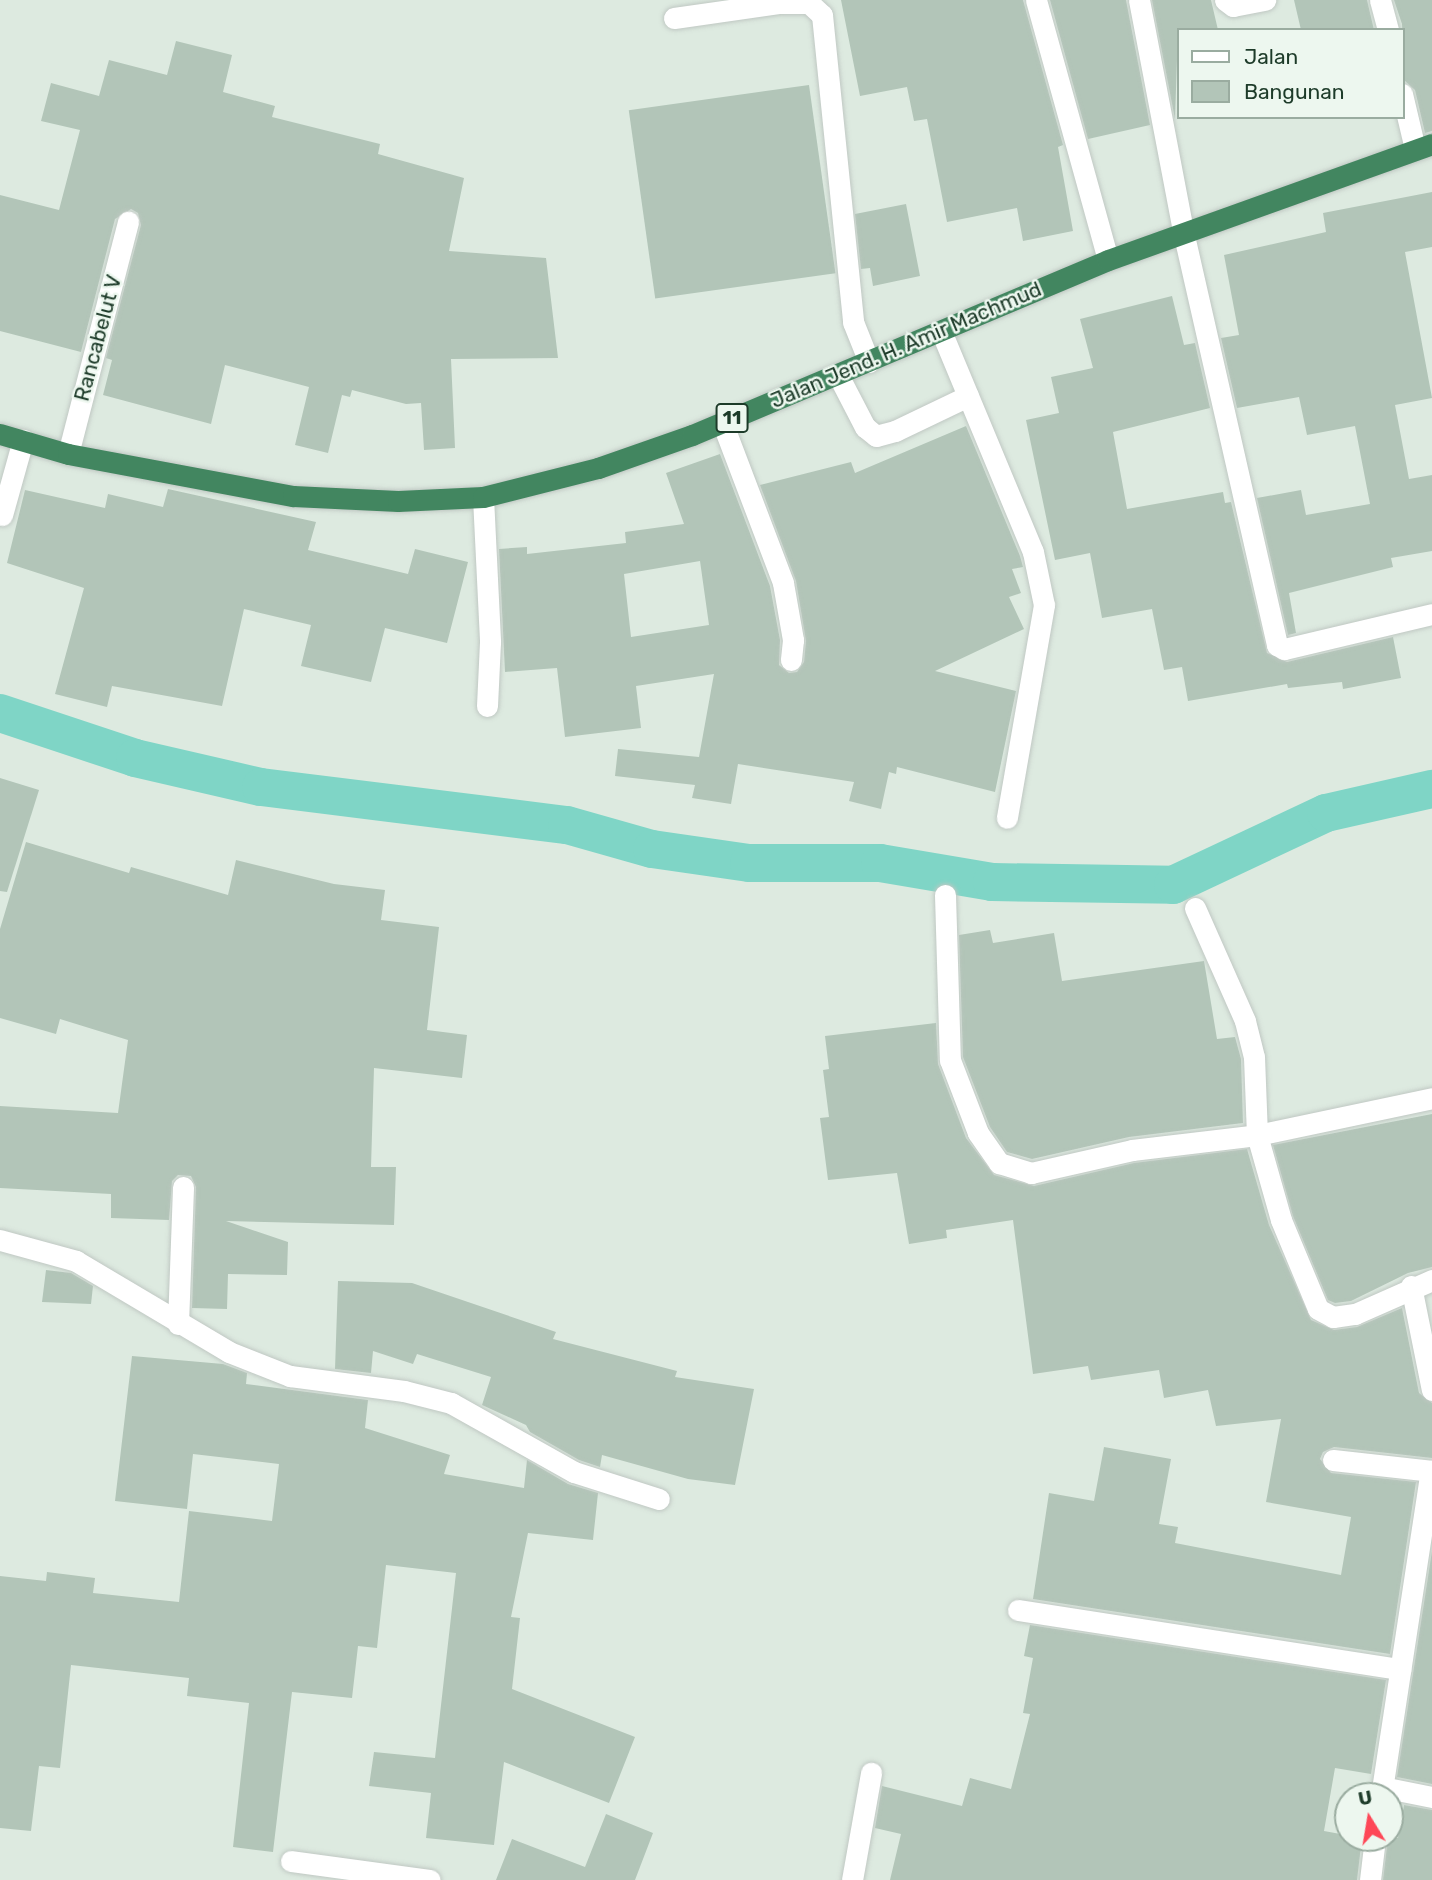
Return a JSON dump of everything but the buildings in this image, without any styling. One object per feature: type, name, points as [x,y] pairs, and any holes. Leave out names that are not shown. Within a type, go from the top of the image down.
[{"type":"highway","name":"Jalan Jend. H. Amir Machmud","points":[[0,434],[68,454],[293,496],[398,501],[483,497],[598,468],[722,422],[1108,260],[1423,147]]},
{"type":"street","points":[[1036,0],[1108,260]]},
{"type":"street","points":[[1139,0],[1184,231],[1277,645],[1284,649],[1432,614]]},
{"type":"street","points":[[1225,0],[1233,6],[1265,0]]},
{"type":"street","points":[[1380,0],[1387,28]]},
{"type":"street","points":[[674,18],[780,2],[808,3],[822,15],[853,322],[869,362]]},
{"type":"street","points":[[1404,98],[1423,147]]},
{"type":"street","name":"Rancabelut V","points":[[68,454],[128,222]]},
{"type":"street","points":[[941,331],[1033,552],[1044,606],[1007,818]]},
{"type":"street","points":[[838,375],[865,427],[876,436],[895,431],[968,396]]},
{"type":"street","points":[[722,422],[783,583],[793,640],[791,660]]},
{"type":"street","points":[[2,515],[23,440]]},
{"type":"street","points":[[483,497],[490,642],[487,706]]},
{"type":"street","points":[[944,895],[950,1060],[991,1157],[1031,1173],[1132,1150],[1258,1135],[1432,1098]]},
{"type":"street","points":[[1195,908],[1245,1021],[1254,1057],[1258,1135],[1289,1245],[1318,1309],[1333,1317],[1355,1314],[1411,1286],[1432,1280]]},
{"type":"street","points":[[177,1324],[183,1186]]},
{"type":"street","points":[[0,1240],[76,1261],[177,1324],[229,1352],[290,1376],[404,1391],[451,1403],[574,1472],[659,1499]]},
{"type":"street","points":[[1411,1286],[1432,1390]]},
{"type":"street","points":[[1333,1460],[1432,1471],[1383,1782]]},
{"type":"street","points":[[1018,1610],[1401,1669]]},
{"type":"street","points":[[852,1880],[871,1773]]},
{"type":"street","points":[[1404,1794],[1432,1797]]},
{"type":"street","points":[[1370,1880],[1373,1852]]},
{"type":"street","points":[[291,1861],[430,1880]]},
{"type":"waterway","points":[[0,713],[135,758],[261,787],[567,825],[652,849],[749,863],[880,863],[992,882],[1173,885],[1326,813],[1432,789]]}]
